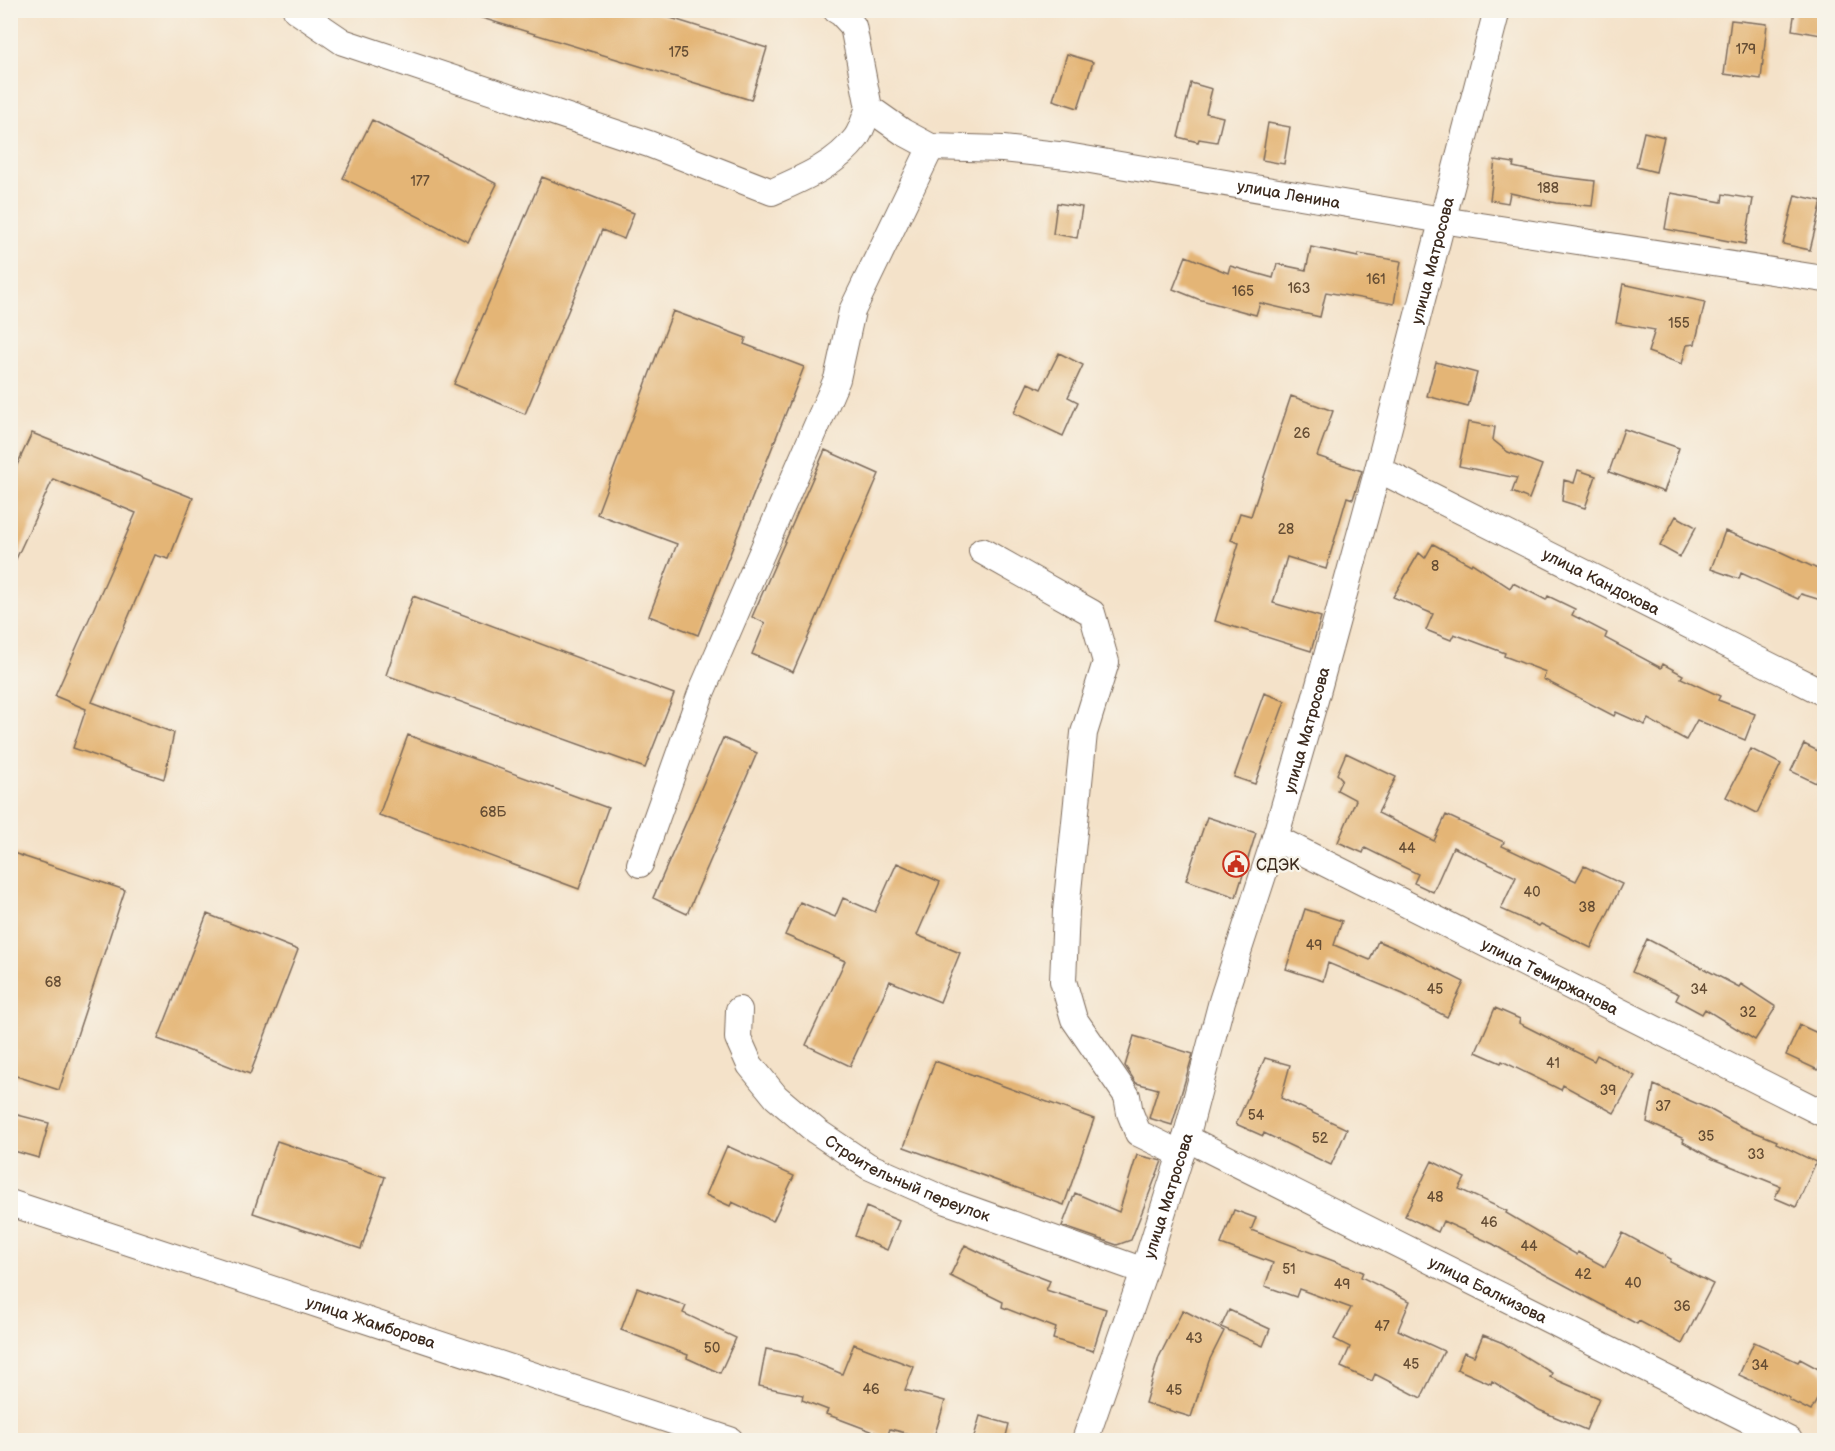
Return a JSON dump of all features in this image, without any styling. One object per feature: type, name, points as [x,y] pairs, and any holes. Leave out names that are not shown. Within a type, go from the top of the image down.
[{"type":"street","points":[[296,10],[343,42],[650,144],[772,192],[804,178],[834,159],[856,138],[869,108],[853,26],[836,10]]},
{"type":"street","name":"улица Матросова","points":[[1085,1440],[1144,1272],[1183,1146],[1222,1001],[1275,838],[1378,470],[1497,10]]},
{"type":"street","name":"улица Ленина","points":[[869,108],[903,132],[931,147],[1003,149],[1067,156],[1442,220],[1824,279]]},
{"type":"street","points":[[640,864],[701,693],[837,380],[852,311],[931,147]]},
{"type":"street","name":"улица Кандохова","points":[[1378,470],[1824,693]]},
{"type":"street","name":"улица Балкизова","points":[[982,550],[1092,613],[1106,662],[1084,733],[1066,911],[1063,981],[1074,1019],[1127,1096],[1130,1113],[1138,1132],[1183,1146],[1789,1440]]},
{"type":"street","name":"улица Темиржанова","points":[[1275,838],[1824,1114]]},
{"type":"street","name":"Строительный переулок","points":[[739,1010],[738,1038],[750,1065],[776,1097],[816,1131],[868,1166],[946,1201],[1144,1272]]},
{"type":"street","name":"улица Жамборова","points":[[10,1203],[729,1440]]},
{"type":"building","points":[[473,10],[645,10],[767,48],[751,100],[472,15]]},
{"type":"building","points":[[1795,10],[1824,10],[1821,35],[1792,30]]},
{"type":"building","points":[[1731,20],[1767,24],[1761,79],[1724,74]]},
{"type":"building","points":[[1067,54],[1093,62],[1078,108],[1053,100]]},
{"type":"building","points":[[1191,83],[1212,89],[1206,113],[1223,117],[1217,142],[1199,139],[1198,142],[1178,137]]},
{"type":"building","points":[[372,120],[497,184],[468,242],[343,178]]},
{"type":"building","points":[[1268,123],[1290,127],[1284,164],[1262,160]]},
{"type":"building","points":[[1644,132],[1664,137],[1656,172],[1636,167]]},
{"type":"building","points":[[1495,160],[1514,163],[1513,167],[1554,176],[1595,181],[1592,206],[1556,203],[1510,193],[1508,203],[1490,200]]},
{"type":"building","points":[[542,177],[634,213],[624,239],[602,230],[525,414],[454,384]]},
{"type":"building","points":[[1671,193],[1722,202],[1723,194],[1753,199],[1745,244],[1665,229]]},
{"type":"building","points":[[1795,195],[1822,201],[1810,250],[1783,244]]},
{"type":"building","points":[[1057,203],[1082,207],[1077,238],[1053,234]]},
{"type":"building","points":[[1311,247],[1358,257],[1358,254],[1401,261],[1394,304],[1326,292],[1320,317],[1260,303],[1256,315],[1198,299],[1173,289],[1186,256],[1228,273],[1230,266],[1273,278],[1277,264],[1306,270]]},
{"type":"building","points":[[1623,284],[1705,302],[1695,344],[1687,345],[1682,364],[1648,352],[1655,330],[1616,323]]},
{"type":"building","points":[[673,311],[746,338],[744,344],[804,367],[698,635],[649,616],[677,544],[597,514]]},
{"type":"building","points":[[1059,353],[1083,365],[1068,397],[1078,402],[1063,436],[1014,413],[1028,383],[1041,389]]},
{"type":"building","points":[[1436,362],[1477,373],[1468,407],[1427,396]]},
{"type":"building","points":[[1291,396],[1333,411],[1317,456],[1362,471],[1353,499],[1347,497],[1326,569],[1287,557],[1273,603],[1321,617],[1311,651],[1215,621],[1239,543],[1231,540],[1240,513],[1251,516]]},
{"type":"building","points":[[1468,422],[1495,427],[1493,440],[1508,452],[1542,465],[1529,499],[1512,492],[1517,478],[1459,466]]},
{"type":"building","points":[[1624,429],[1679,448],[1664,492],[1609,472]]},
{"type":"building","points":[[32,433],[193,498],[169,559],[155,555],[92,702],[174,733],[164,779],[73,748],[86,709],[55,696],[136,513],[53,479],[10,572],[10,480]]},
{"type":"building","points":[[825,450],[879,474],[793,672],[752,654],[765,623],[752,617]]},
{"type":"building","points":[[1578,470],[1596,476],[1585,508],[1562,501],[1564,480],[1574,483]]},
{"type":"building","points":[[1676,516],[1696,527],[1680,557],[1660,546]]},
{"type":"building","points":[[1725,531],[1781,552],[1824,572],[1824,601],[1801,594],[1798,599],[1741,573],[1739,579],[1711,569]]},
{"type":"building","points":[[1433,544],[1471,565],[1472,563],[1510,588],[1513,583],[1546,600],[1548,596],[1575,609],[1572,615],[1607,633],[1605,638],[1661,668],[1663,664],[1683,675],[1681,678],[1720,696],[1718,700],[1755,714],[1745,740],[1697,720],[1686,740],[1648,719],[1645,725],[1616,712],[1614,716],[1543,679],[1546,672],[1504,656],[1505,653],[1454,634],[1451,640],[1426,630],[1433,614],[1393,597],[1419,553],[1425,558]]},
{"type":"building","points":[[413,596],[674,694],[645,768],[386,675]]},
{"type":"building","points":[[1264,693],[1285,701],[1255,784],[1234,777]]},
{"type":"building","points":[[408,735],[608,808],[579,889],[379,815]]},
{"type":"building","points":[[723,738],[757,753],[687,914],[653,898]]},
{"type":"building","points":[[1804,744],[1824,754],[1824,765],[1816,783],[1791,771]]},
{"type":"building","points":[[1751,749],[1781,764],[1757,813],[1726,797]]},
{"type":"building","points":[[1346,753],[1396,777],[1378,813],[1434,841],[1446,815],[1504,842],[1502,846],[1576,881],[1584,866],[1622,884],[1591,948],[1541,924],[1539,926],[1501,909],[1516,877],[1453,847],[1433,892],[1414,883],[1418,874],[1365,848],[1363,853],[1338,842],[1356,800],[1337,790],[1342,779],[1337,774]]},
{"type":"building","points":[[1207,817],[1256,833],[1236,897],[1186,880]]},
{"type":"building","points":[[10,852],[125,890],[59,1090],[10,1074]]},
{"type":"building","points":[[897,863],[940,882],[917,935],[960,953],[940,1002],[890,981],[850,1066],[806,1045],[845,961],[785,935],[800,902],[835,917],[843,898],[875,912]]},
{"type":"building","points":[[1305,909],[1342,921],[1334,945],[1370,960],[1378,941],[1464,982],[1447,1017],[1403,994],[1328,963],[1323,981],[1286,969]]},
{"type":"building","points":[[207,914],[298,950],[250,1074],[158,1039]]},
{"type":"building","points":[[1647,939],[1739,987],[1741,984],[1776,1007],[1755,1040],[1705,1009],[1702,1014],[1676,1000],[1679,994],[1632,972]]},
{"type":"building","points":[[1495,1008],[1520,1019],[1519,1023],[1594,1061],[1597,1055],[1635,1076],[1614,1113],[1563,1085],[1561,1090],[1502,1061],[1501,1063],[1476,1052]]},
{"type":"building","points":[[1800,1025],[1824,1036],[1824,1057],[1818,1070],[1786,1055]]},
{"type":"building","points":[[1134,1036],[1193,1054],[1172,1125],[1149,1118],[1158,1089],[1136,1083],[1125,1066]]},
{"type":"building","points":[[1265,1058],[1290,1065],[1281,1098],[1347,1129],[1331,1165],[1264,1133],[1263,1136],[1236,1124]]},
{"type":"building","points":[[935,1061],[1094,1119],[1064,1205],[904,1147]]},
{"type":"building","points":[[1654,1085],[1777,1141],[1776,1143],[1816,1162],[1796,1207],[1775,1198],[1780,1186],[1713,1159],[1683,1142],[1684,1139],[1647,1122]]},
{"type":"building","points":[[10,1113],[49,1123],[39,1158],[10,1150]]},
{"type":"building","points":[[277,1141],[385,1177],[361,1249],[253,1213]]},
{"type":"building","points":[[727,1146],[794,1176],[773,1221],[732,1202],[730,1206],[706,1195]]},
{"type":"building","points":[[1137,1155],[1162,1161],[1131,1240],[1117,1245],[1062,1226],[1075,1193],[1119,1212]]},
{"type":"building","points":[[1432,1161],[1465,1178],[1459,1189],[1507,1211],[1506,1213],[1577,1255],[1578,1252],[1605,1267],[1623,1233],[1671,1259],[1670,1262],[1713,1284],[1682,1344],[1639,1321],[1637,1324],[1493,1244],[1443,1221],[1438,1232],[1405,1216]]},
{"type":"building","points":[[866,1207],[899,1221],[887,1250],[855,1236]]},
{"type":"building","points":[[1234,1210],[1256,1218],[1251,1230],[1363,1272],[1361,1277],[1410,1301],[1398,1330],[1444,1351],[1421,1398],[1375,1374],[1372,1381],[1341,1367],[1350,1347],[1334,1339],[1351,1308],[1299,1289],[1296,1297],[1265,1286],[1273,1263],[1221,1244]]},
{"type":"building","points":[[965,1245],[1000,1262],[1050,1281],[1046,1290],[1106,1309],[1093,1351],[1053,1339],[1056,1328],[1002,1307],[1003,1302],[950,1276]]},
{"type":"building","points":[[637,1288],[686,1306],[683,1313],[736,1338],[720,1373],[687,1358],[688,1355],[621,1330]]},
{"type":"building","points":[[1183,1310],[1224,1331],[1209,1361],[1191,1417],[1145,1403],[1159,1357]]},
{"type":"building","points":[[1229,1310],[1270,1329],[1263,1346],[1221,1327]]},
{"type":"building","points":[[1483,1335],[1503,1343],[1552,1373],[1550,1377],[1599,1398],[1586,1430],[1539,1410],[1492,1381],[1491,1384],[1457,1369],[1464,1352],[1474,1356]]},
{"type":"building","points":[[1754,1342],[1798,1362],[1800,1359],[1824,1372],[1824,1386],[1811,1411],[1789,1400],[1790,1398],[1739,1375]]},
{"type":"building","points":[[854,1344],[914,1367],[905,1390],[945,1401],[933,1440],[890,1429],[887,1437],[826,1414],[828,1410],[802,1400],[803,1395],[759,1386],[766,1349],[797,1355],[842,1374]]},
{"type":"building","points":[[980,1416],[1009,1424],[1005,1440],[973,1440]]},
{"type":"place","name":"СДЭК","points":[[1236,864]]}]
